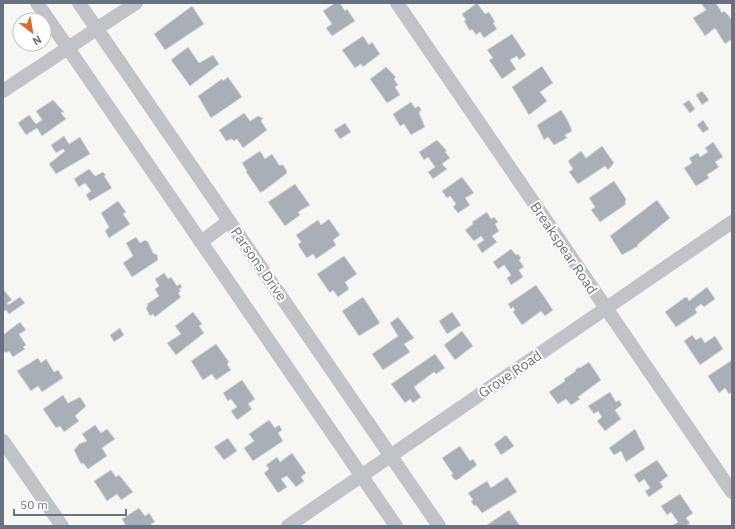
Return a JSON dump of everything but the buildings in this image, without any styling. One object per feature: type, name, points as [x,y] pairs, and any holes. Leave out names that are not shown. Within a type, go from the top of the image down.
[{"type":"street","points":[[37,3],[396,526]]},
{"type":"street","name":"Parsons Drive","points":[[79,3],[439,526]]},
{"type":"street","points":[[3,91],[136,3]]},
{"type":"street","name":"Breakspear Road","points":[[397,3],[605,309],[732,492]]},
{"type":"street","points":[[201,242],[229,221]]},
{"type":"street","name":"Grove Road","points":[[288,526],[732,222]]},
{"type":"street","points":[[3,441],[62,526]]}]
